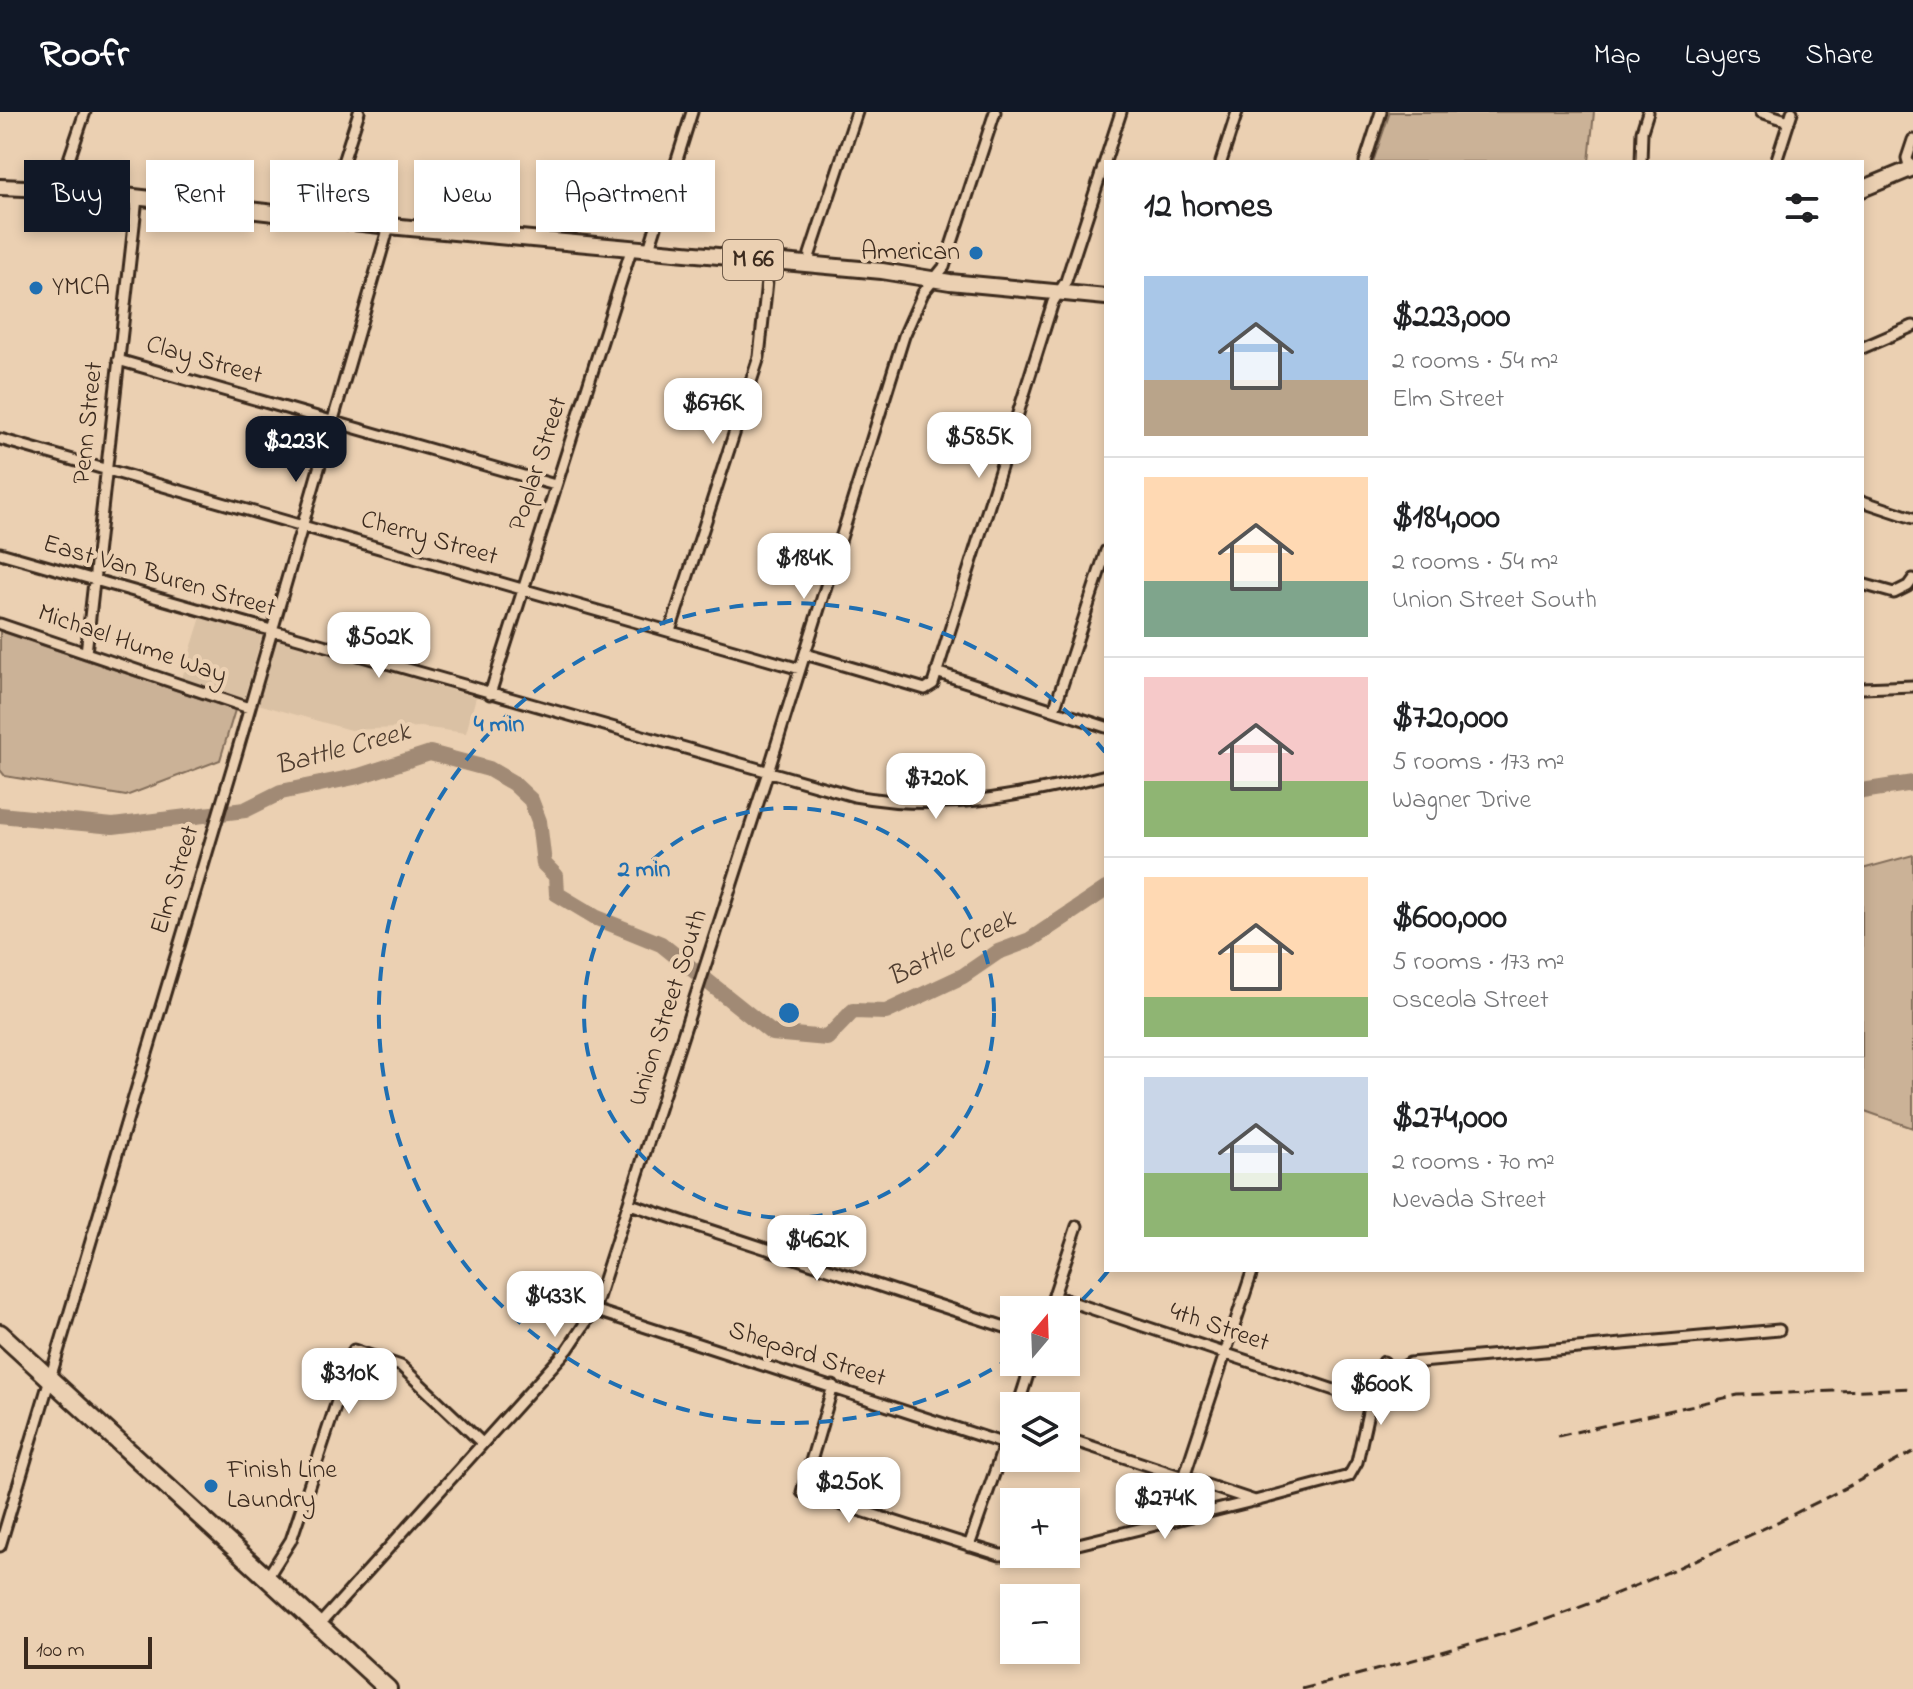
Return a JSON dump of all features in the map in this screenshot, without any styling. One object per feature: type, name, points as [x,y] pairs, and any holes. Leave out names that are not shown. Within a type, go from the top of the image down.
[{"type":"highway","points":[[0,1333],[388,1689]]},
{"type":"main road","points":[[1864,188],[1912,169]]},
{"type":"main road","name":"M 66","points":[[1,185],[24,187]]},
{"type":"main road","name":"M 66","points":[[130,197],[270,212]]},
{"type":"main road","name":"M 66","points":[[398,227],[632,247],[1104,297]]},
{"type":"street","points":[[69,160],[85,112]]},
{"type":"street","points":[[344,160],[359,112]]},
{"type":"street","points":[[649,249],[692,112]]},
{"type":"street","points":[[809,266],[857,112]]},
{"type":"street","name":"Union Street South","points":[[319,1625],[568,1349],[594,1310],[768,772],[904,336],[923,293],[944,267],[995,112]]},
{"type":"street","points":[[1105,160],[1121,112]]},
{"type":"street","points":[[1222,160],[1237,112]]},
{"type":"street","points":[[1366,160],[1381,112]]},
{"type":"street","points":[[1641,160],[1642,131],[1648,112]]},
{"type":"street","points":[[1761,112],[1790,117],[1777,160]]},
{"type":"street","points":[[1912,169],[1907,158],[1913,140]]},
{"type":"street","points":[[805,654],[925,689],[933,684],[1053,302],[1060,292],[1104,162]]},
{"type":"street","name":"Penn Street","points":[[86,653],[137,198]]},
{"type":"street","name":"Elm Street","points":[[0,1546],[237,752],[387,232]]},
{"type":"street","name":"Poplar Street","points":[[490,694],[632,247]]},
{"type":"street","points":[[670,631],[759,357],[769,262]]},
{"type":"street","points":[[1864,347],[1913,326]]},
{"type":"street","name":"Clay Street","points":[[118,360],[555,485]]},
{"type":"street","name":"Cherry Street","points":[[0,439],[800,669]]},
{"type":"street","points":[[1864,502],[1913,518]]},
{"type":"street","name":"East Van Buren Street","points":[[0,553],[854,796],[929,805],[965,803],[1104,775]]},
{"type":"street","points":[[1054,710],[1104,557]]},
{"type":"street","points":[[1864,585],[1894,593],[1908,586],[1913,579]]},
{"type":"street","name":"Michael Hume Way","points":[[0,624],[249,708]]},
{"type":"street","points":[[936,672],[1104,726]]},
{"type":"street","points":[[1864,688],[1913,686]]},
{"type":"street","points":[[630,1204],[1000,1325]]},
{"type":"street","points":[[1054,1296],[1077,1226]]},
{"type":"street","points":[[1169,1523],[1252,1272]]},
{"type":"street","name":"4th Street","points":[[1080,1305],[1370,1402]]},
{"type":"street","name":"Shepard Street","points":[[594,1310],[1000,1442]]},
{"type":"street","points":[[1370,1402],[1385,1378],[1410,1363],[1779,1330]]},
{"type":"street","points":[[267,1578],[291,1540],[354,1350],[401,1366],[482,1443]]},
{"type":"street","points":[[1080,1544],[1349,1476],[1357,1462],[1370,1402],[1384,1362]]},
{"type":"street","points":[[833,1386],[802,1492],[1000,1555]]},
{"type":"street","points":[[1080,1443],[1255,1501]]},
{"type":"street","points":[[969,1546],[1000,1458]]},
{"type":"street","points":[[0,1507],[10,1515]]},
{"type":"shaded area","points":[[1390,112],[1594,112],[1589,160],[1374,160]]},
{"type":"shaded area","points":[[201,617],[262,635],[243,702],[181,681]]},
{"type":"shaded area","points":[[0,631],[235,710],[220,760],[126,796],[5,776],[0,770]]},
{"type":"shaded area","points":[[276,639],[476,697],[466,733],[421,727],[350,730],[258,704]]},
{"type":"shaded area","points":[[1913,855],[1913,1128],[1864,1111],[1864,868]]},
{"type":"waterway","name":"Battle Creek","points":[[0,815],[113,826],[245,810],[281,792],[359,776],[430,753],[489,769],[513,783],[531,800],[539,821],[544,864],[556,876],[557,894],[597,918],[661,944],[772,1033],[827,1038],[853,1011],[886,1012],[963,976],[998,952],[1030,940],[1104,890]]},
{"type":"waterway","name":"Battle Creek","points":[[1864,791],[1913,783]]},
{"type":"railway","points":[[1558,1436],[1738,1395],[1913,1388]]},
{"type":"railway","points":[[1302,1689],[1483,1640],[1638,1585],[1823,1500],[1913,1452]]},
{"type":"place","name":"American","points":[[976,253]]},
{"type":"place","name":"YMCA","points":[[36,288]]},
{"type":"place","name":"Finish Line Laundry","points":[[211,1486]]}]
